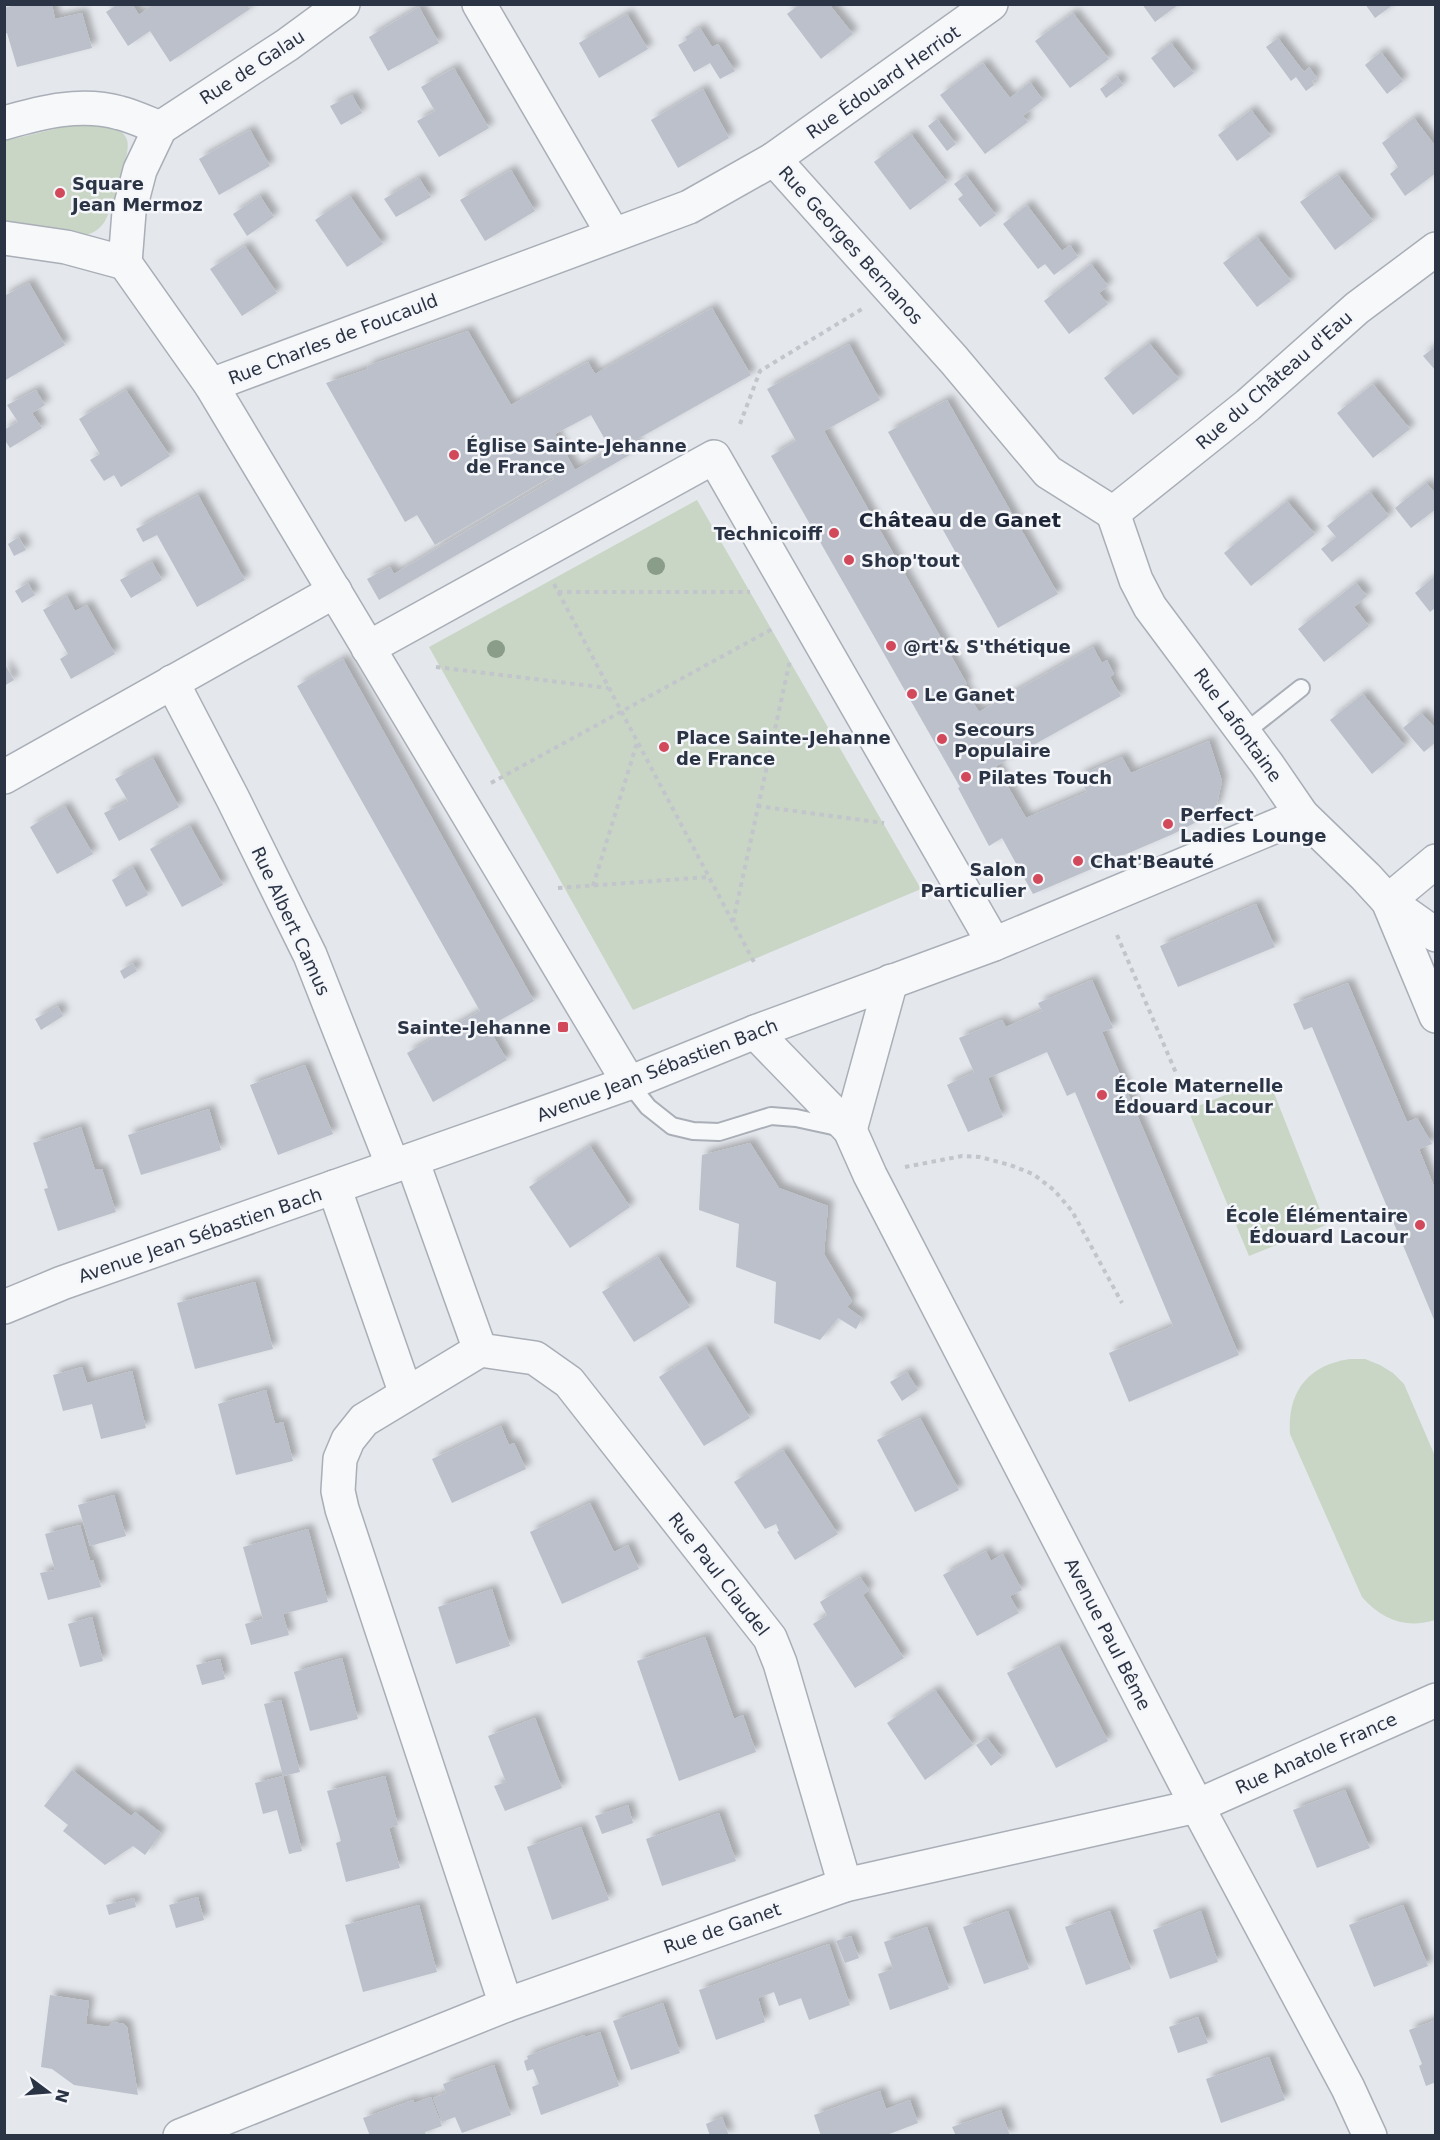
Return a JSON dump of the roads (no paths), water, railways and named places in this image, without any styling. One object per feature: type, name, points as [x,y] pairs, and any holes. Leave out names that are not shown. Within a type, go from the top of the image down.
[{"type":"street","name":"Rue de Galau","points":[[160,128],[287,45],[343,4]]},
{"type":"street","points":[[479,4],[613,234]]},
{"type":"street","name":"Rue Édouard Herriot","points":[[774,159],[991,4]]},
{"type":"street","points":[[4,123],[51,110],[84,108],[119,113],[160,128],[140,170],[129,212],[125,262],[211,385]]},
{"type":"street","name":"Rue Georges Bernanos","points":[[613,234],[689,207],[774,159],[954,360],[1048,472],[1113,513]]},
{"type":"street","name":"Rue Charles de Foucauld","points":[[368,648],[211,385],[613,234]]},
{"type":"street","points":[[4,238],[66,247],[125,262]]},
{"type":"street","name":"Rue du Château d'Eau","points":[[1113,513],[1248,405],[1357,308],[1436,249]]},
{"type":"street","points":[[629,1083],[368,648],[714,457],[994,944]]},
{"type":"street","name":"Rue Lafontaine","points":[[1113,513],[1136,580],[1150,607],[1302,815],[1388,901],[1436,1016]]},
{"type":"street","points":[[4,777],[335,591]]},
{"type":"street","name":"Rue Albert Camus","points":[[172,682],[233,799],[310,956],[402,1163]]},
{"type":"street","name":"Avenue Jean Sébastien Bach","points":[[4,1307],[62,1283],[629,1083],[755,1032],[994,944],[1302,815]]},
{"type":"street","points":[[1436,861],[1388,901],[1436,935]]},
{"type":"street","points":[[850,1130],[891,981]]},
{"type":"street","name":"Avenue Paul Bême","points":[[755,1032],[850,1130],[870,1175],[1197,1806],[1343,2077],[1370,2136]]},
{"type":"street","points":[[402,1163],[480,1350],[364,1420],[348,1440],[340,1459],[338,1491],[506,2005]]},
{"type":"street","points":[[334,1187],[406,1394]]},
{"type":"street","name":"Rue Paul Claudel","points":[[480,1350],[535,1358],[569,1382],[770,1638],[780,1663],[845,1885]]},
{"type":"street","name":"Rue Anatole France","points":[[1197,1806],[1436,1700]]},
{"type":"street","name":"Rue de Ganet","points":[[180,2136],[506,2005],[845,1885],[1197,1806]]},
{"type":"lane","points":[[1244,733],[1301,688]]},
{"type":"lane","points":[[629,1083],[648,1107],[672,1126],[693,1131],[719,1132],[771,1116],[796,1118],[850,1130]]},
{"type":"place","name":"Square Jean Mermoz","points":[[60,193]]},
{"type":"place","name":"Église Sainte-Jehanne de France","points":[[454,455]]},
{"type":"place","name":"Technicoiff","points":[[834,533]]},
{"type":"place","name":"Shop'tout","points":[[849,560]]},
{"type":"place","name":"@rt'& S'thétique","points":[[891,646]]},
{"type":"place","name":"Le Ganet","points":[[912,694]]},
{"type":"place","name":"Secours Populaire","points":[[942,739]]},
{"type":"place","name":"Place Sainte-Jehanne de France","points":[[664,747]]},
{"type":"place","name":"Pilates Touch","points":[[966,777]]},
{"type":"place","name":"Perfect Ladies Lounge","points":[[1168,824]]},
{"type":"place","name":"Chat'Beauté","points":[[1078,861]]},
{"type":"place","name":"Salon Particulier","points":[[1038,879]]},
{"type":"place","name":"Sainte-Jehanne","points":[[563,1027]]},
{"type":"place","name":"École Maternelle Édouard Lacour","points":[[1102,1095]]},
{"type":"place","name":"École Élémentaire Édouard Lacour","points":[[1420,1225]]},
{"type":"district","name":"Château de Ganet","points":[[960,520]]}]
